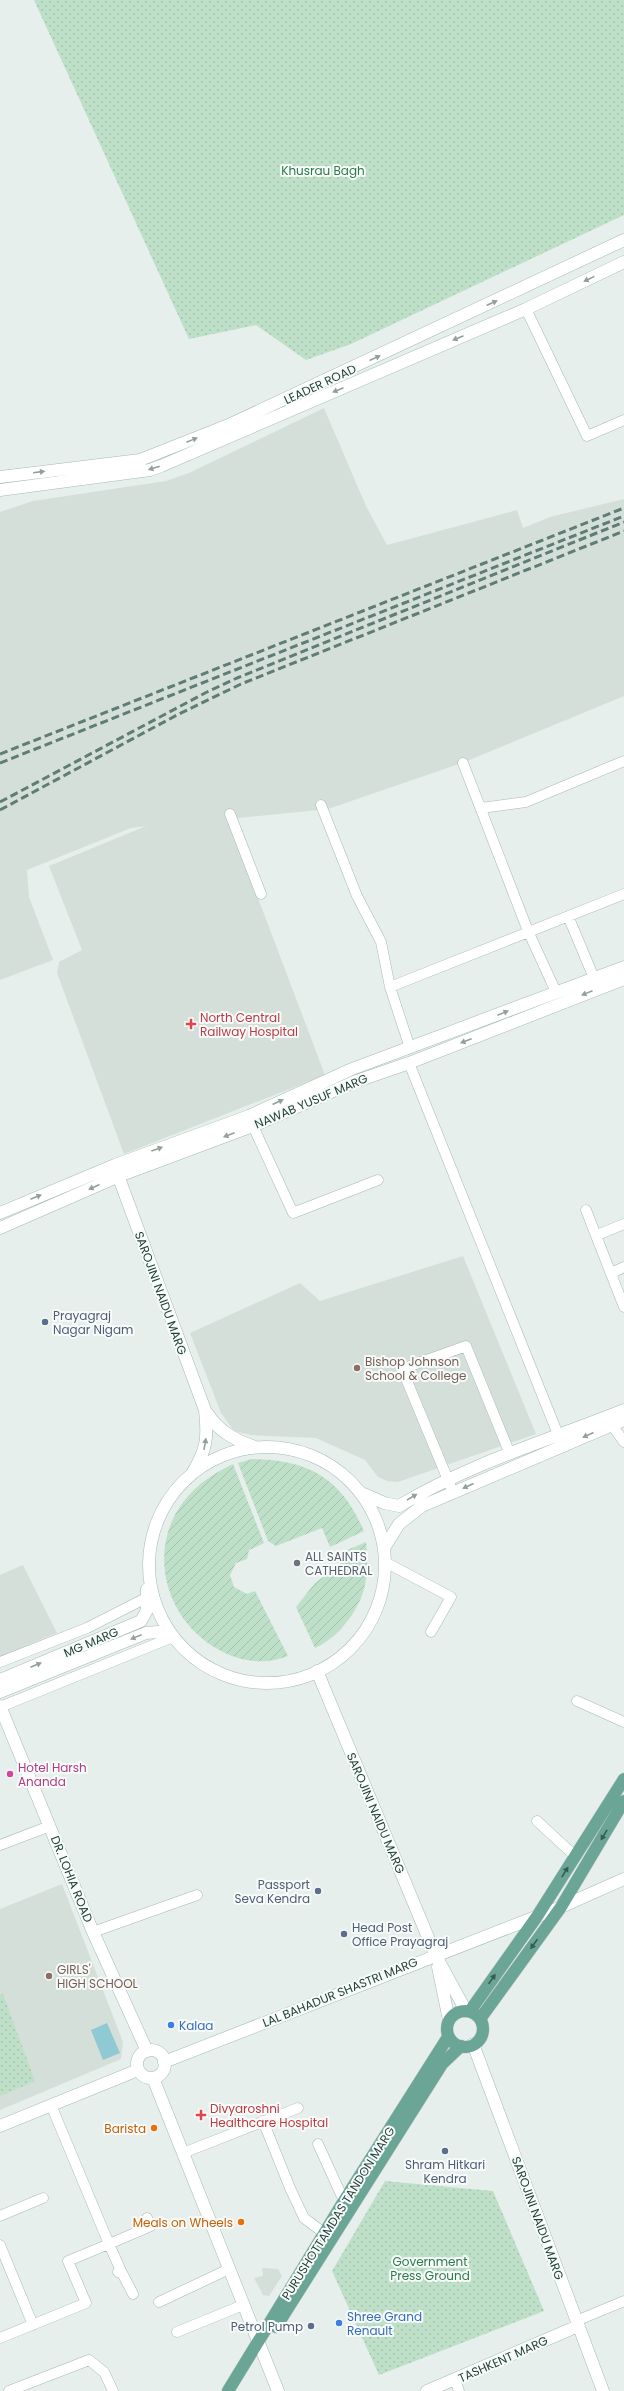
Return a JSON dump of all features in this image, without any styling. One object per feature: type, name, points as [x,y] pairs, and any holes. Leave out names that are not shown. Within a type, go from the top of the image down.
[{"type":"main road","name":"LEADER ROAD","points":[[0,477],[140,460],[231,424],[377,357],[624,240]]},
{"type":"main road","name":"LEADER ROAD","points":[[0,490],[150,470],[526,309],[624,262]]},
{"type":"main road","name":"NAWAB YUSUF MARG","points":[[0,1213],[117,1170],[249,1116],[352,1069],[624,967]]},
{"type":"main road","name":"NAWAB YUSUF MARG","points":[[0,1228],[117,1170],[253,1126],[354,1082],[409,1063],[624,979]]},
{"type":"main road","name":"SAROJINI NAIDU MARG","points":[[117,1170],[205,1410]]},
{"type":"main road","points":[[205,1410],[214,1424],[228,1435],[255,1448]]},
{"type":"main road","points":[[191,1475],[205,1449],[207,1431],[205,1410]]},
{"type":"main road","points":[[384,1548],[405,1517],[422,1506],[624,1410]]},
{"type":"main road","points":[[364,1494],[384,1503],[399,1506],[448,1480],[510,1454],[560,1441],[624,1420]]},
{"type":"main road","points":[[147,1579],[158,1612],[173,1637],[202,1664],[220,1673],[238,1679],[258,1682],[278,1682],[317,1672],[344,1654],[362,1635],[379,1600],[385,1562],[382,1530],[364,1494],[349,1476],[315,1457],[296,1450],[276,1447],[255,1448],[224,1455],[191,1475]]},
{"type":"main road","name":"MG MARG","points":[[0,1680],[141,1621],[147,1610],[146,1598],[150,1545],[155,1526],[163,1508],[174,1492],[191,1475]]},
{"type":"main road","name":"MG MARG","points":[[0,1692],[146,1632],[158,1632],[173,1637]]},
{"type":"main road","name":"SAROJINI NAIDU MARG","points":[[317,1672],[435,1954],[468,2011]]},
{"type":"main road","name":"DR. LOHIA ROAD","points":[[0,1706],[93,1932],[147,2051]]},
{"type":"main road","points":[[468,2011],[538,1915],[624,1779]]},
{"type":"main road","points":[[480,2019],[468,2011],[458,2012],[449,2020],[446,2031],[448,2037],[452,2042],[461,2046],[473,2044],[482,2034],[480,2019],[561,1907],[624,1801]]},
{"type":"main road","name":"LAL BAHADUR SHASTRI MARG","points":[[164,2062],[435,1954],[561,1907],[624,1880]]},
{"type":"main road","name":"SAROJINI NAIDU MARG","points":[[435,1954],[449,2020]]},
{"type":"main road","name":"PURUSHOTTAMDAS TANDON MARG","points":[[228,2391],[260,2346],[324,2233],[448,2037]]},
{"type":"main road","name":"SAROJINI NAIDU MARG","points":[[473,2044],[603,2391]]},
{"type":"main road","points":[[238,2391],[260,2346],[442,2064],[461,2046]]},
{"type":"main road","points":[[147,2051],[156,2052],[164,2062],[160,2074],[153,2078],[144,2077],[138,2070],[138,2061],[147,2051]]},
{"type":"main road","points":[[0,2126],[138,2070]]},
{"type":"main road","points":[[153,2078],[278,2391]]},
{"type":"main road","name":"TASHKENT MARG","points":[[427,2391],[457,2386],[577,2323]]},
{"type":"street","points":[[526,309],[586,436],[624,420]]},
{"type":"street","points":[[171,448],[176,460]]},
{"type":"street","points":[[481,808],[526,802],[624,761]]},
{"type":"street","points":[[463,763],[528,931],[556,992]]},
{"type":"street","points":[[321,806],[357,896],[381,942],[390,987],[410,1048]]},
{"type":"street","points":[[230,814],[261,894]]},
{"type":"street","points":[[390,987],[624,894]]},
{"type":"street","points":[[568,916],[594,978]]},
{"type":"street","points":[[409,1063],[560,1441]]},
{"type":"street","points":[[253,1126],[293,1213],[378,1180]]},
{"type":"street","points":[[586,1210],[612,1273],[624,1307]]},
{"type":"street","points":[[597,1235],[624,1224]]},
{"type":"street","points":[[612,1273],[624,1268]]},
{"type":"street","points":[[453,1492],[402,1369],[466,1346],[510,1454]]},
{"type":"street","points":[[612,1425],[624,1442]]},
{"type":"street","points":[[385,1562],[451,1597],[431,1632]]},
{"type":"street","points":[[0,1662],[87,1628],[146,1598]]},
{"type":"street","points":[[0,1706],[173,1637]]},
{"type":"street","points":[[577,1701],[624,1722]]},
{"type":"street","points":[[537,1822],[575,1856]]},
{"type":"street","points":[[0,1845],[50,1826]]},
{"type":"street","points":[[93,1932],[197,1895]]},
{"type":"street","points":[[51,2105],[120,2272],[133,2294]]},
{"type":"street","points":[[183,2153],[298,2108]]},
{"type":"street","points":[[263,2121],[290,2188],[304,2218],[324,2233]]},
{"type":"street","points":[[318,2144],[344,2201]]},
{"type":"street","points":[[0,2216],[43,2198]]},
{"type":"street","points":[[0,2338],[86,2302],[68,2261],[151,2226],[147,2218]]},
{"type":"street","points":[[0,2245],[33,2325]]},
{"type":"street","points":[[159,2302],[229,2270]]},
{"type":"street","points":[[577,2323],[624,2301]]},
{"type":"street","points":[[177,2332],[243,2305]]},
{"type":"street","points":[[9,2391],[89,2360],[104,2372],[113,2391]]},
{"type":"shaded area","points":[[324,408],[366,506],[387,545],[517,510],[523,528],[550,517],[624,499],[624,696],[462,763],[328,809],[228,819],[325,1075],[124,1154],[57,973],[59,962],[82,950],[49,866],[146,826],[131,828],[27,870],[29,897],[53,960],[0,980],[0,512],[33,501],[166,481],[189,473]]},
{"type":"shaded area","name":"Bishop Johnson School & College","points":[[463,1256],[536,1434],[398,1482],[387,1481],[378,1477],[365,1460],[316,1438],[251,1435],[234,1431],[221,1413],[190,1333],[300,1283],[320,1301]]},
{"type":"shaded area","points":[[23,1565],[57,1633],[0,1656],[0,1575]]},
{"type":"shaded area","name":"GIRLS' HIGH SCHOOL","points":[[62,1884],[123,2042],[121,2059],[0,2110],[0,1909]]},
{"type":"shaded area","points":[[262,2268],[278,2269],[282,2276],[269,2296],[263,2295],[254,2278],[263,2276]]},
{"type":"green space","name":"Khusrau Bagh","points":[[34,0],[624,0],[624,215],[351,344],[306,360],[256,325],[189,339]]},
{"type":"green space","points":[[252,1459],[290,1463],[306,1468],[321,1476],[333,1485],[345,1498],[364,1531],[330,1547],[322,1528],[276,1546],[268,1541],[238,1463]]},
{"type":"green space","points":[[233,1464],[264,1543],[249,1550],[247,1559],[236,1563],[230,1575],[234,1587],[247,1594],[255,1591],[288,1656],[271,1661],[254,1661],[237,1658],[221,1651],[201,1638],[185,1621],[173,1601],[166,1580],[164,1557],[167,1535],[176,1513],[200,1484]]},
{"type":"green space","points":[[366,1542],[367,1574],[360,1600],[349,1620],[333,1636],[315,1648],[296,1607],[315,1583],[341,1564],[338,1554]]},
{"type":"green space","points":[[3,1994],[35,2081],[0,2096],[0,1995]]},
{"type":"green space","name":"Government Press Ground","points":[[385,2181],[493,2191],[544,2311],[379,2375],[332,2271]]},
{"type":"water","points":[[107,2023],[120,2053],[103,2060],[91,2030]]},
{"type":"railway","points":[[0,754],[624,508]]},
{"type":"railway","points":[[0,763],[624,516]]},
{"type":"railway","points":[[0,802],[207,692],[237,678],[624,522]]},
{"type":"railway","points":[[0,810],[177,715],[241,684],[624,531]]},
{"type":"place","name":"North Central Railway Hospital","points":[[191,1024]]},
{"type":"place","name":"Prayagraj Nagar Nigam","points":[[45,1322]]},
{"type":"place","name":"Bishop Johnson School & College","points":[[357,1368]]},
{"type":"place","name":"ALL SAINTS CATHEDRAL","points":[[297,1563]]},
{"type":"place","name":"Hotel Harsh Ananda","points":[[10,1774]]},
{"type":"place","name":"Passport Seva Kendra","points":[[318,1891]]},
{"type":"place","name":"Head Post Office Prayagraj","points":[[344,1934]]},
{"type":"place","name":"GIRLS' HIGH SCHOOL","points":[[49,1976]]},
{"type":"place","name":"Kalaa","points":[[171,2025]]},
{"type":"place","name":"Divyaroshni Healthcare Hospital","points":[[201,2115]]},
{"type":"place","name":"Barista","points":[[154,2128]]},
{"type":"place","name":"Shram Hitkari Kendra","points":[[445,2151]]},
{"type":"place","name":"Meals on Wheels","points":[[241,2222]]},
{"type":"place","name":"Shree Grand Renault","points":[[339,2323]]},
{"type":"place","name":"Petrol Pump","points":[[311,2326]]}]
